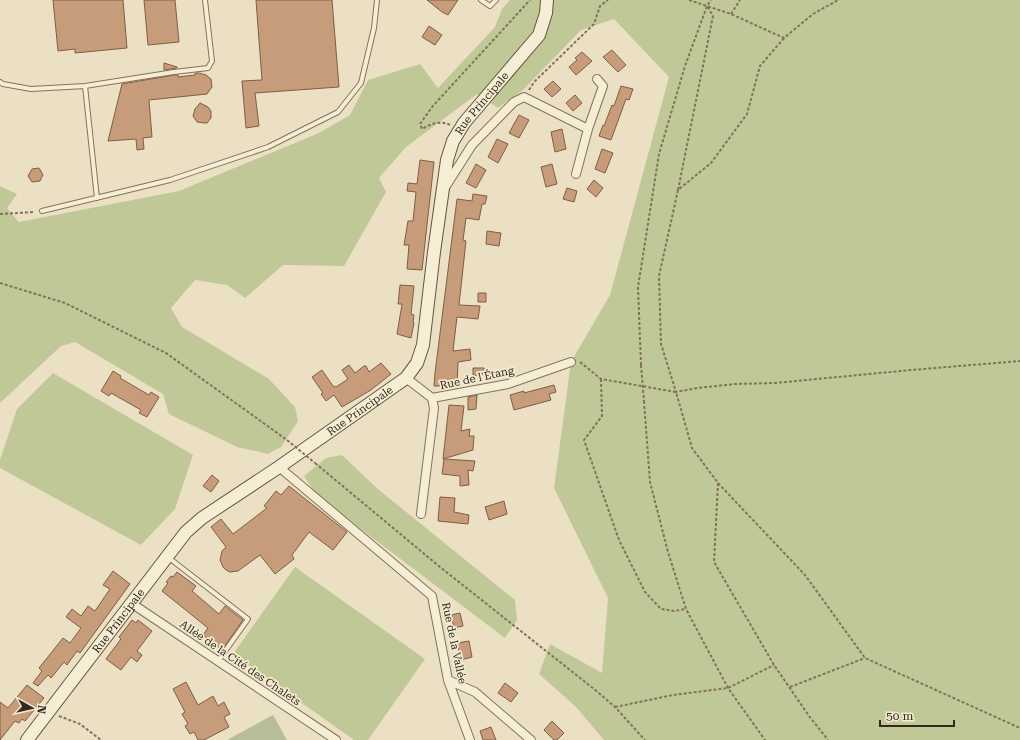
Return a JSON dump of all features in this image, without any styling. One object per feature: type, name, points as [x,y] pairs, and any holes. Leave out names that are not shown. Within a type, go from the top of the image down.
[{"type":"main road","name":"Rue Principale","points":[[27,740],[186,532],[202,518],[280,467],[406,378],[417,362],[423,345],[447,160],[453,141],[460,130],[540,35],[546,13],[547,0]]},
{"type":"street","points":[[576,174],[588,129],[603,86],[597,79]]},
{"type":"street","points":[[443,192],[472,145],[514,102],[524,97],[588,129]]},
{"type":"street","name":"Rue de l'Étang","points":[[432,398],[508,384],[571,362]]},
{"type":"street","name":"Rue de l'Étang","points":[[406,378],[432,398],[434,408],[421,514]]},
{"type":"street","name":"Rue de la Vallée","points":[[280,467],[432,596],[448,680],[470,740]]},
{"type":"street","name":"Allée de la Cité des Chalets","points":[[132,603],[336,740]]},
{"type":"street","points":[[448,680],[475,692],[531,740]]},
{"type":"lane","points":[[0,82],[3,84],[31,89],[85,86],[208,68],[212,61],[205,0]]},
{"type":"lane","points":[[42,211],[170,180],[268,147],[338,112],[362,83],[374,28],[377,0]]},
{"type":"lane","points":[[481,0],[490,6],[496,0]]},
{"type":"lane","points":[[85,86],[97,198]]},
{"type":"lane","points":[[167,557],[248,619],[218,661]]},
{"type":"path","points":[[460,130],[446,123],[430,124],[422,129],[420,124],[432,107],[530,0]]},
{"type":"path","points":[[524,97],[534,82],[594,24],[600,6],[608,0]]},
{"type":"path","points":[[689,0],[732,14],[784,38]]},
{"type":"path","points":[[711,0],[707,6],[685,66],[659,154],[638,287],[641,365],[650,482],[668,552],[686,609],[728,688],[765,740]]},
{"type":"path","points":[[732,14],[740,0]]},
{"type":"path","points":[[678,190],[711,164],[748,114],[760,66],[784,38],[812,14],[838,0]]},
{"type":"path","points":[[707,6],[713,16],[659,276],[661,344],[692,448],[718,483],[805,575],[865,658],[1020,728]]},
{"type":"path","points":[[0,214],[42,211]]},
{"type":"path","points":[[0,283],[65,303],[166,353],[288,440],[440,567],[594,689],[615,707],[645,740]]},
{"type":"path","points":[[571,362],[577,361],[601,379],[676,392],[735,384],[775,383],[1020,361]]},
{"type":"path","points":[[601,379],[602,416],[584,440],[617,533],[645,592],[661,609],[674,611],[686,609]]},
{"type":"path","points":[[718,483],[714,562],[774,665],[809,716],[828,740]]},
{"type":"path","points":[[789,687],[865,658]]},
{"type":"path","points":[[615,707],[673,695],[728,688],[774,665]]},
{"type":"path","points":[[48,712],[80,724],[101,740]]},
{"type":"green space","points":[[510,0],[1020,0],[1020,740],[604,740],[576,707],[539,674],[550,644],[602,673],[608,598],[554,488],[571,362],[610,295],[669,77],[614,19],[581,30],[523,90],[498,108],[477,94],[406,147],[379,178],[386,192],[344,266],[283,265],[245,298],[227,285],[195,280],[171,308],[182,327],[269,379],[295,407],[298,421],[281,447],[268,454],[237,447],[169,414],[163,394],[75,342],[61,346],[0,403],[0,186],[17,194],[7,208],[19,222],[179,191],[319,133],[350,115],[368,80],[420,64],[438,88],[495,27],[502,9]]},
{"type":"green space","points":[[53,373],[193,455],[175,509],[141,545],[0,468],[0,460],[17,409]]},
{"type":"green space","points":[[342,455],[379,490],[515,600],[517,620],[505,638],[317,496],[304,476],[326,458]]},
{"type":"green space","points":[[295,567],[425,659],[368,740],[354,740],[233,654]]},
{"type":"green space","points":[[273,715],[287,740],[227,740]]},
{"type":"building","points":[[53,0],[123,0],[127,48],[75,53],[75,49],[58,51]]},
{"type":"building","points":[[144,0],[175,0],[179,42],[148,45]]},
{"type":"building","points":[[256,0],[332,0],[339,87],[255,93],[259,126],[246,128],[242,81],[262,80]]},
{"type":"building","points":[[427,0],[458,0],[448,15]]},
{"type":"building","points":[[429,26],[442,35],[435,45],[422,37]]},
{"type":"building","points":[[612,50],[626,65],[618,72],[603,57]]},
{"type":"building","points":[[582,52],[592,61],[576,75],[569,67],[577,60],[575,58]]},
{"type":"building","points":[[164,63],[177,67],[177,68],[164,70]]},
{"type":"building","points":[[195,73],[206,75],[211,79],[212,87],[207,94],[149,100],[152,137],[143,138],[144,149],[137,150],[136,139],[108,141],[122,84],[174,75],[178,75],[178,77],[195,75]]},
{"type":"building","points":[[553,81],[561,89],[552,97],[544,89]]},
{"type":"building","points":[[621,86],[633,89],[629,100],[626,99],[611,140],[599,136],[612,105],[614,106]]},
{"type":"building","points":[[575,95],[582,103],[573,111],[566,103]]},
{"type":"building","points":[[200,103],[208,107],[211,111],[211,118],[207,123],[197,122],[193,116],[195,109]]},
{"type":"building","points":[[519,115],[529,120],[519,138],[509,133]]},
{"type":"building","points":[[562,129],[566,149],[555,152],[551,132]]},
{"type":"building","points":[[497,139],[508,144],[498,163],[488,157]]},
{"type":"building","points":[[602,149],[613,153],[605,173],[595,169]]},
{"type":"building","points":[[420,160],[434,162],[422,270],[407,269],[409,245],[404,245],[408,221],[413,221],[416,192],[407,191],[408,183],[417,184]]},
{"type":"building","points":[[476,164],[486,170],[476,188],[466,183]]},
{"type":"building","points":[[552,164],[557,184],[546,187],[541,167]]},
{"type":"building","points":[[39,168],[43,175],[40,181],[32,182],[28,176],[32,169]]},
{"type":"building","points":[[594,180],[603,188],[596,197],[587,189]]},
{"type":"building","points":[[567,188],[577,191],[574,202],[563,199]]},
{"type":"building","points":[[473,194],[487,196],[485,204],[482,204],[479,220],[466,218],[463,240],[466,241],[459,305],[480,306],[478,319],[457,317],[453,351],[470,349],[471,360],[458,362],[457,386],[434,386],[457,199],[472,201]]},
{"type":"building","points":[[487,231],[501,233],[499,246],[486,244]]},
{"type":"building","points":[[400,285],[414,286],[411,314],[414,315],[414,323],[411,338],[397,334],[402,304],[398,304]]},
{"type":"building","points":[[478,293],[486,293],[486,302],[478,302]]},
{"type":"building","points":[[381,363],[391,374],[371,390],[342,407],[334,395],[326,401],[321,394],[323,393],[312,377],[322,370],[333,386],[336,387],[348,379],[342,370],[349,365],[355,373],[364,366],[366,366],[369,372]]},
{"type":"building","points":[[473,368],[484,368],[483,376],[473,375]]},
{"type":"building","points":[[113,371],[121,376],[120,378],[149,395],[151,392],[159,397],[147,417],[139,413],[141,410],[111,393],[109,396],[101,391]]},
{"type":"building","points":[[554,385],[556,392],[549,394],[551,400],[514,410],[510,395]]},
{"type":"building","points":[[477,395],[476,409],[468,410],[468,397]]},
{"type":"building","points":[[449,405],[464,406],[461,431],[470,429],[469,436],[474,436],[473,450],[443,459]]},
{"type":"building","points":[[444,459],[475,461],[473,471],[468,470],[469,485],[460,486],[460,476],[442,474]]},
{"type":"building","points":[[212,475],[219,481],[211,492],[203,486]]},
{"type":"building","points":[[289,486],[347,532],[333,550],[309,532],[292,555],[294,559],[275,574],[260,555],[238,571],[230,572],[226,570],[220,560],[222,551],[226,547],[211,527],[221,519],[233,534],[267,508],[264,506],[276,491],[281,495]]},
{"type":"building","points":[[440,497],[455,498],[454,512],[469,515],[468,524],[438,521]]},
{"type":"building","points":[[504,501],[507,514],[489,520],[485,507]]},
{"type":"building","points":[[113,571],[130,584],[80,653],[77,651],[67,665],[64,662],[51,678],[48,675],[38,686],[33,683],[42,671],[39,668],[63,638],[70,643],[81,628],[66,617],[72,609],[81,616],[88,606],[95,611],[110,589],[103,585]]},
{"type":"building","points":[[177,572],[196,586],[192,591],[219,614],[225,606],[243,620],[222,650],[203,635],[208,628],[162,591],[168,583],[166,582]]},
{"type":"building","points":[[460,613],[463,626],[454,628],[451,615]]},
{"type":"building","points":[[132,620],[136,623],[138,620],[152,631],[137,651],[142,655],[137,662],[131,657],[121,670],[106,659],[121,639],[119,637]]},
{"type":"building","points":[[469,641],[472,657],[461,660],[457,643]]},
{"type":"building","points":[[186,682],[198,705],[213,696],[218,706],[224,702],[230,714],[224,717],[229,727],[204,740],[198,740],[194,732],[190,734],[185,726],[188,724],[182,714],[185,712],[173,689]]},
{"type":"building","points":[[505,683],[518,693],[511,702],[498,693]]},
{"type":"building","points":[[27,685],[44,698],[25,721],[22,719],[19,723],[15,721],[0,740],[0,702],[8,708]]},
{"type":"building","points":[[552,721],[564,733],[557,740],[554,740],[544,730]]},
{"type":"building","points":[[491,727],[496,740],[483,740],[480,731]]}]
